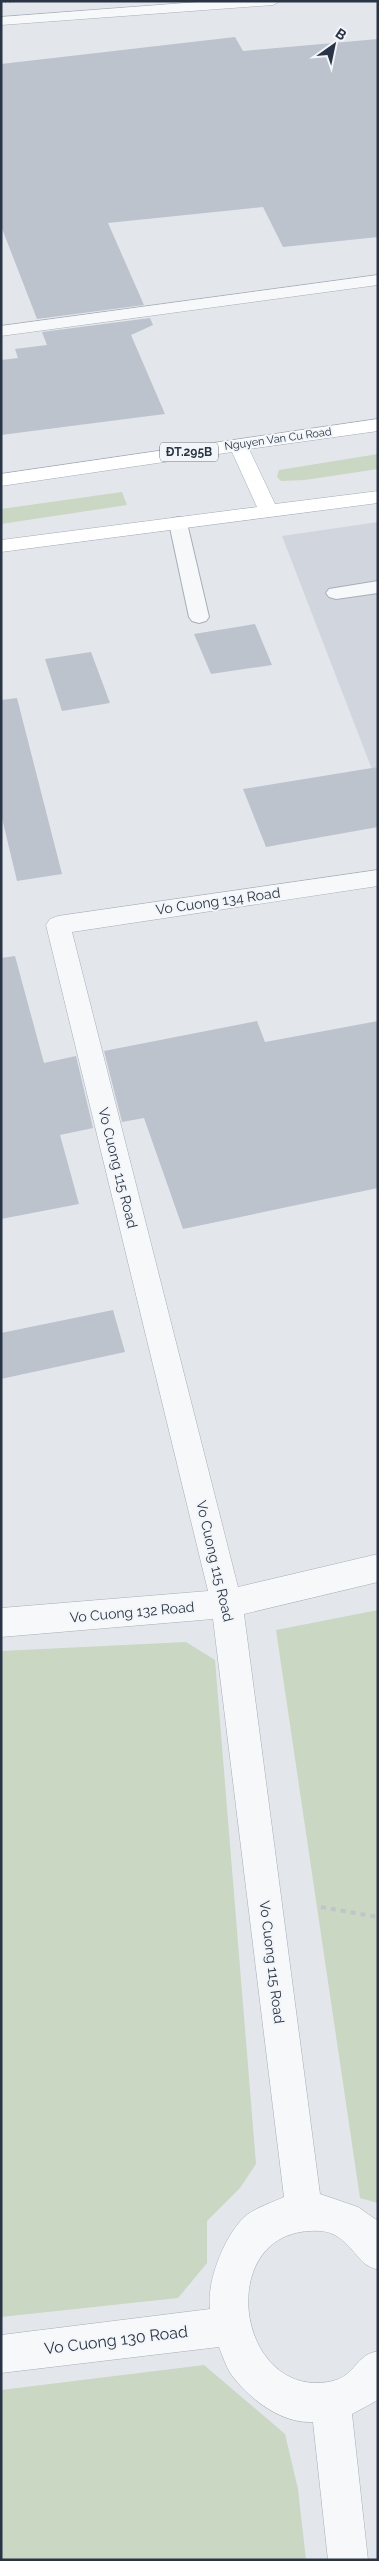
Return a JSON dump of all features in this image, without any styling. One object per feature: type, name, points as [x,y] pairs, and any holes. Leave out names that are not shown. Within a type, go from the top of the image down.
[{"type":"main road","name":"Nguyen Van Cu Road","points":[[1,480],[378,425]]},
{"type":"main road","points":[[238,445],[269,512]]},
{"type":"main road","points":[[1,546],[378,498]]},
{"type":"street","points":[[1,21],[273,1]]},
{"type":"street","points":[[1,331],[378,280]]},
{"type":"street","name":"Vo Cuong 134 Road","points":[[58,925],[378,878]]},
{"type":"street","name":"Vo Cuong 115 Road","points":[[58,925],[227,1604],[304,2210]]},
{"type":"street","name":"Vo Cuong 132 Road","points":[[1,1623],[227,1604],[378,1568]]},
{"type":"street","points":[[378,2251],[372,2241],[352,2224],[328,2213],[304,2210],[280,2216],[259,2229],[243,2247],[232,2271],[227,2298],[230,2326],[239,2354],[256,2378],[278,2394],[304,2403],[330,2403],[354,2394],[378,2370]]},
{"type":"street","name":"Vo Cuong 130 Road","points":[[1,2354],[230,2326]]},
{"type":"street","points":[[330,2403],[348,2560]]},
{"type":"lane","points":[[178,523],[199,617]]},
{"type":"lane","points":[[336,593],[378,586]]},
{"type":"path","points":[[321,1907],[378,1917]]},
{"type":"shaded area","points":[[378,522],[378,785],[282,536]]},
{"type":"green space","points":[[378,454],[378,469],[305,480],[281,481],[277,477],[279,470]]},
{"type":"green space","points":[[122,492],[127,505],[1,524],[1,509]]},
{"type":"green space","points":[[378,1610],[378,2203],[360,2198],[276,1630]]},
{"type":"green space","points":[[186,1642],[215,1660],[256,2164],[240,2188],[207,2221],[207,2263],[178,2298],[1,2317],[1,1651]]},
{"type":"green space","points":[[204,2365],[285,2434],[298,2489],[306,2560],[1,2560],[1,2390]]},
{"type":"building","points":[[235,37],[243,51],[378,39],[378,237],[283,247],[263,207],[108,223],[144,305],[37,319],[1,226],[1,64]]},
{"type":"building","points":[[150,318],[153,325],[131,335],[165,414],[1,435],[1,360],[18,358],[15,349],[47,345],[42,332]]},
{"type":"building","points":[[255,624],[272,665],[211,674],[194,634]]},
{"type":"building","points":[[91,652],[110,703],[62,711],[45,659]]},
{"type":"building","points":[[17,698],[62,874],[17,881],[1,814],[1,700]]},
{"type":"building","points":[[378,767],[378,827],[266,847],[243,789]]},
{"type":"building","points":[[15,956],[44,1063],[76,1056],[93,1128],[60,1135],[79,1204],[1,1219],[1,958]]},
{"type":"building","points":[[257,1021],[265,1042],[378,1021],[378,1188],[183,1229],[144,1118],[122,1122],[104,1051]]},
{"type":"building","points":[[113,1310],[125,1352],[1,1379],[1,1333]]},
{"type":"railway","points":[[1,2],[14,1]]}]
